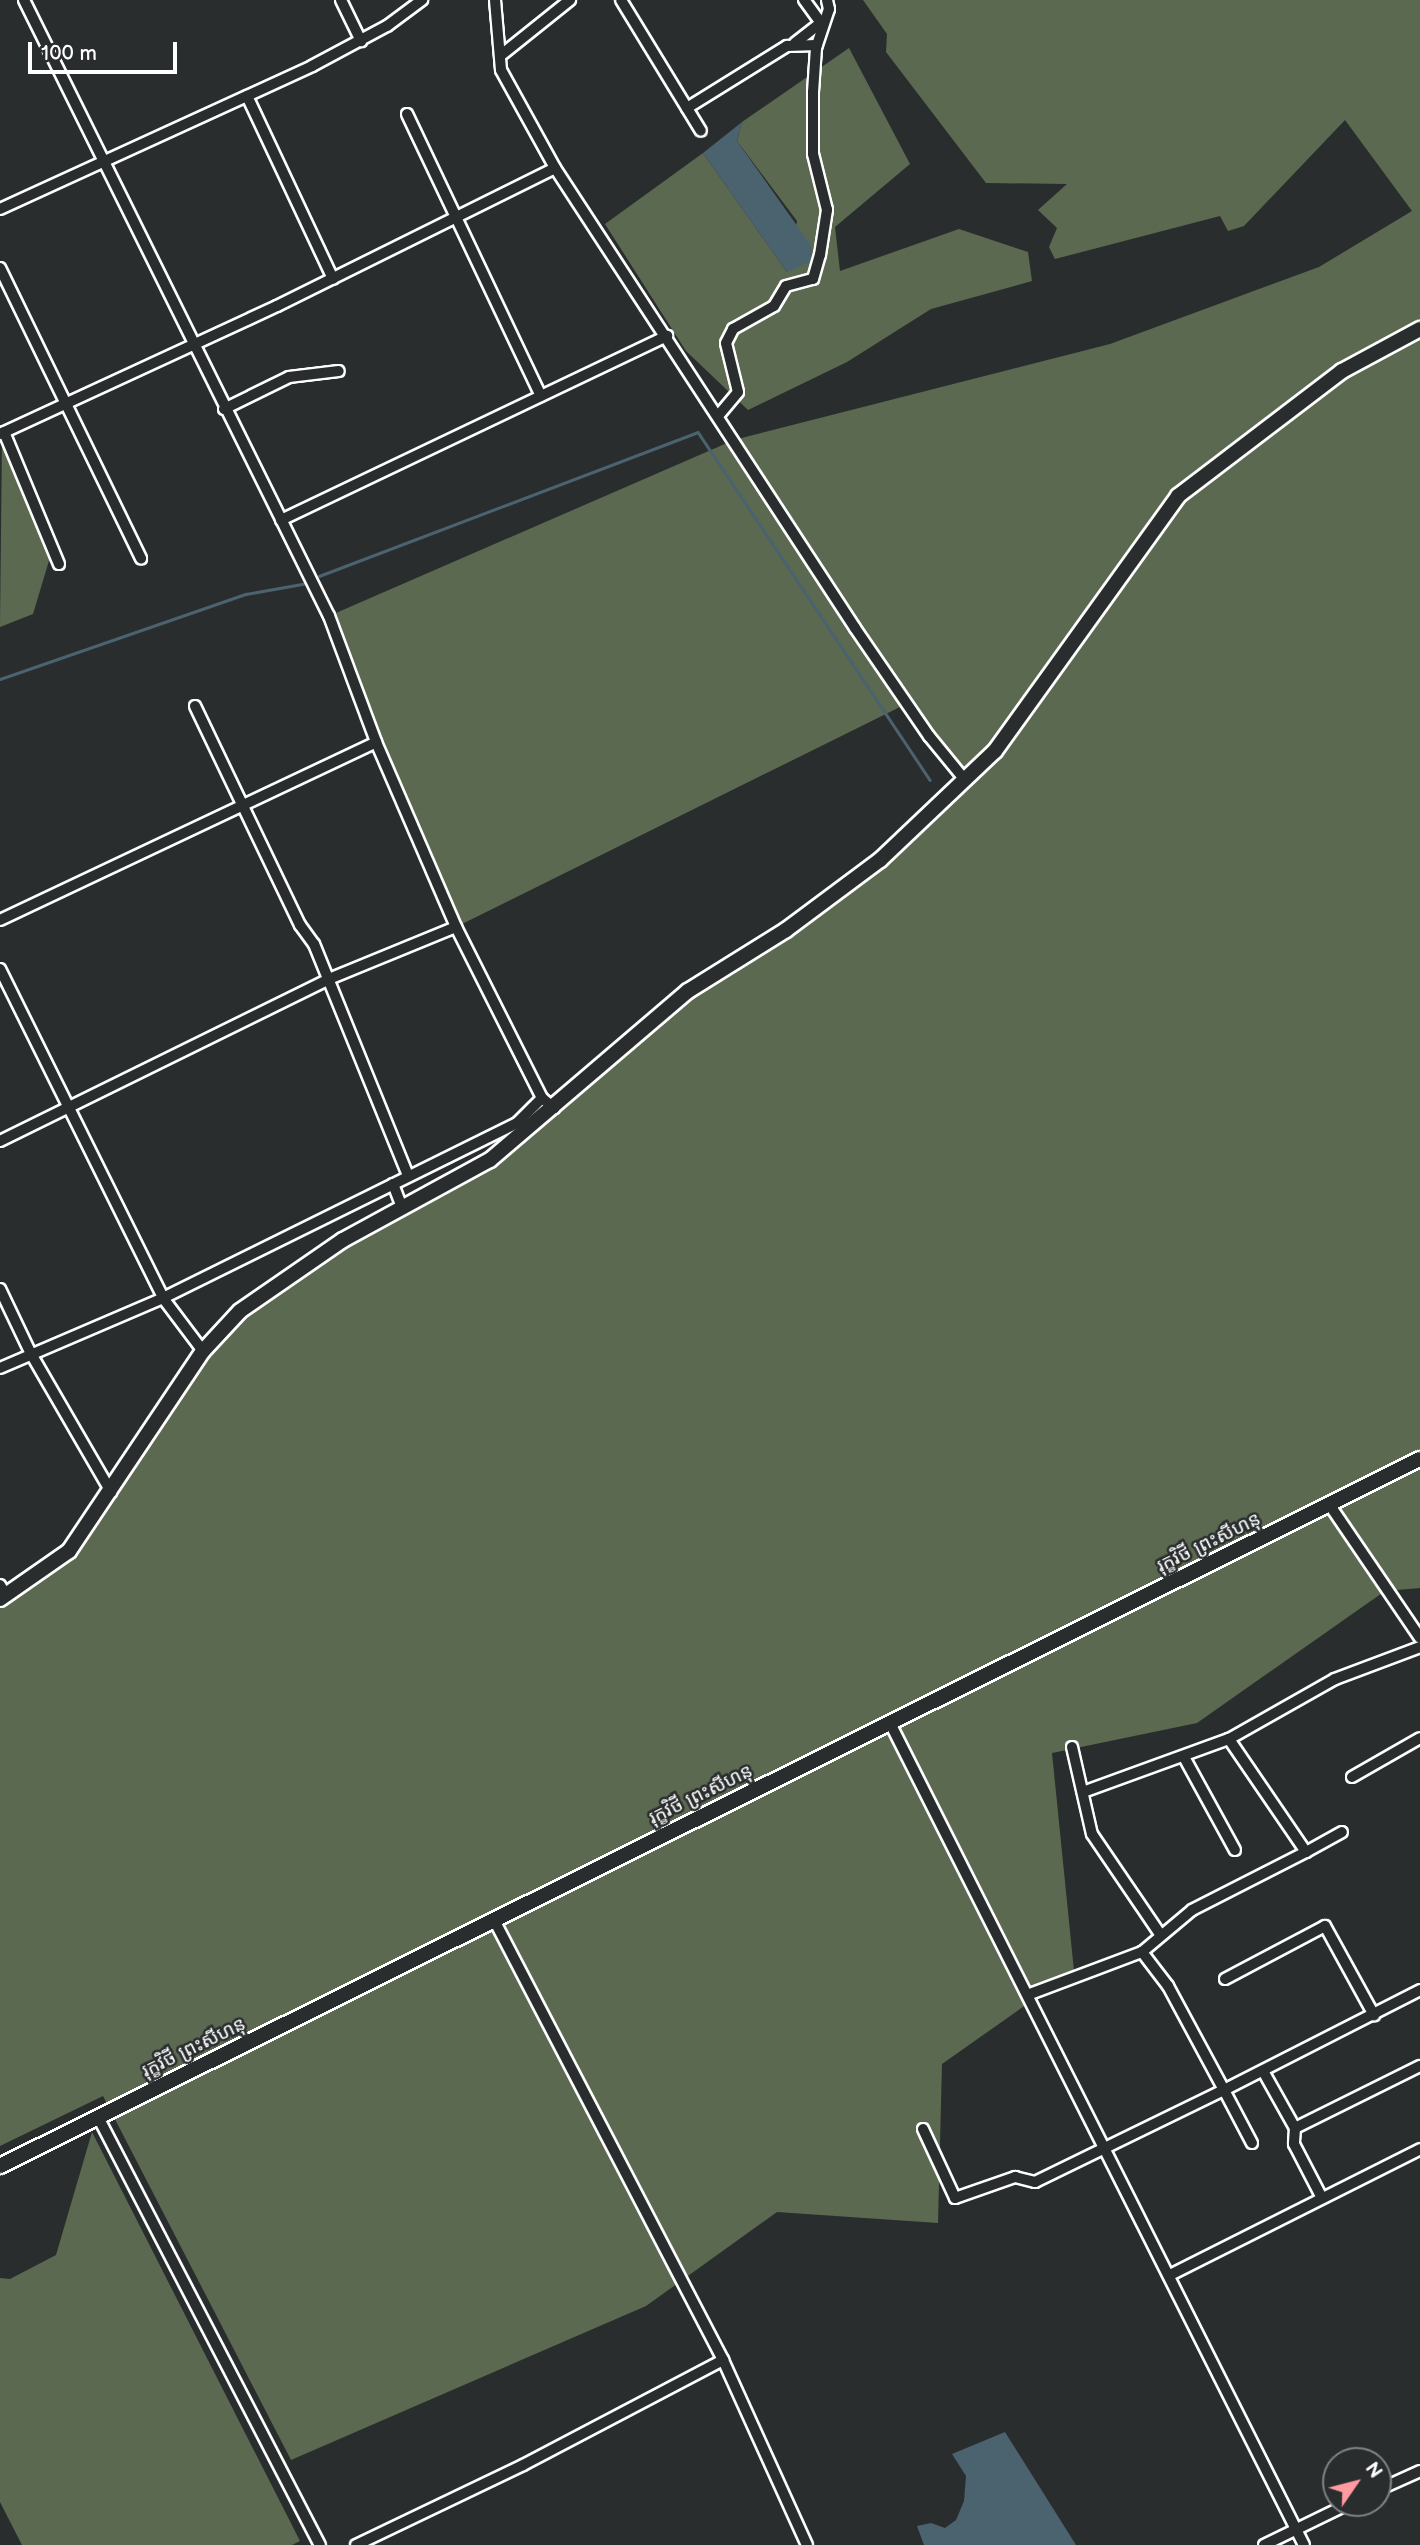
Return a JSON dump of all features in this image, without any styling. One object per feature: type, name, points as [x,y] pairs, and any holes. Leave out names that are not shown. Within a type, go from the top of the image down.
[{"type":"main road","points":[[2,1593],[48,1570],[69,1551],[203,1351],[240,1311],[343,1240],[490,1160],[688,991],[840,892],[965,780],[1027,710],[1178,496],[1342,371],[1420,329]]},
{"type":"main road","name":"រុក្ខវិថី ព្រះសីហនុ","points":[[0,2166],[1420,1459]]},
{"type":"street","points":[[23,0],[329,616],[376,742],[456,927],[542,1098],[554,1108]]},
{"type":"street","points":[[341,0],[361,41]]},
{"type":"street","points":[[0,209],[105,164],[361,41],[422,0]]},
{"type":"street","points":[[495,0],[500,56],[510,91],[555,168],[870,650],[929,736],[965,780]]},
{"type":"street","points":[[500,56],[570,0]]},
{"type":"street","points":[[718,416],[738,392],[726,343],[733,329],[774,306],[786,286],[813,279],[820,256],[827,210],[813,154],[817,45],[823,33],[821,23],[804,0]]},
{"type":"street","points":[[687,108],[794,43],[821,23],[829,9],[827,0]]},
{"type":"street","points":[[624,1],[701,131]]},
{"type":"street","points":[[794,43],[817,45]]},
{"type":"street","points":[[247,96],[333,279]]},
{"type":"street","points":[[407,114],[541,396]]},
{"type":"street","points":[[59,564],[2,433],[333,279],[555,168]]},
{"type":"street","points":[[0,268],[141,559]]},
{"type":"street","points":[[281,520],[667,336]]},
{"type":"street","points":[[224,409],[289,377],[339,371]]},
{"type":"street","points":[[195,706],[329,979],[408,1176]]},
{"type":"street","points":[[0,920],[376,742]]},
{"type":"street","points":[[0,1141],[329,979],[456,927]]},
{"type":"street","points":[[0,969],[163,1297],[203,1351]]},
{"type":"street","points":[[0,1367],[163,1297],[517,1123],[542,1098]]},
{"type":"street","points":[[393,1184],[402,1208]]},
{"type":"street","points":[[0,1289],[30,1352],[111,1492]]},
{"type":"street","points":[[1329,1504],[1417,1626],[1420,1638]]},
{"type":"street","points":[[1083,1792],[1229,1739],[1335,1679],[1420,1647]]},
{"type":"street","points":[[890,1723],[1030,1994],[1304,2545]]},
{"type":"street","points":[[1352,1777],[1420,1738]]},
{"type":"street","points":[[1229,1739],[1306,1852]]},
{"type":"street","points":[[1072,1747],[1083,1792],[1083,1807],[1098,1846],[1160,1934]]},
{"type":"street","points":[[1184,1757],[1235,1850]]},
{"type":"street","points":[[1030,1994],[1142,1952],[1160,1934],[1192,1910],[1342,1832]]},
{"type":"street","points":[[494,1920],[723,2360],[807,2545]]},
{"type":"street","points":[[1225,1979],[1325,1926],[1374,2015]]},
{"type":"street","points":[[1142,1952],[1168,1986],[1252,2143]]},
{"type":"street","points":[[923,2129],[956,2198],[1015,2177],[1035,2182],[1263,2071],[1420,1990]]},
{"type":"street","points":[[1295,2128],[1420,2066]]},
{"type":"street","points":[[1263,2071],[1295,2128],[1294,2144],[1321,2196]]},
{"type":"street","points":[[98,2117],[320,2545]]},
{"type":"street","points":[[1170,2274],[1420,2148]]},
{"type":"street","points":[[356,2545],[523,2465],[723,2360]]},
{"type":"street","points":[[1392,2484],[1420,2471]]},
{"type":"street","points":[[1264,2545],[1322,2517]]},
{"type":"green space","points":[[863,0],[1420,0],[1420,1588],[1385,1591],[1197,1723],[1052,1753],[1074,1971],[942,2064],[938,2223],[777,2212],[646,2306],[291,2460],[103,2096],[0,2146],[0,1599],[48,1570],[220,1329],[343,1240],[490,1160],[688,991],[786,930],[965,780],[906,704],[456,927],[329,616],[734,440],[1110,344],[1319,267],[1412,211],[1345,120],[1244,226],[1228,231],[1220,216],[1055,259],[1049,247],[1057,228],[1038,210],[1067,184],[986,183],[886,52],[887,34]]},
{"type":"green space","points":[[849,48],[910,164],[835,227],[840,271],[959,229],[1028,252],[1032,281],[931,309],[847,362],[748,410],[686,351],[605,224],[703,153],[787,272],[797,221],[737,141],[742,122]]},
{"type":"green space","points":[[2,438],[51,554],[33,614],[0,627]]},
{"type":"green space","points":[[92,2132],[300,2541],[292,2545],[22,2545],[0,2502],[0,2278],[10,2279],[56,2255]]},
{"type":"water","points":[[742,122],[737,141],[810,244],[814,260],[787,272],[703,153]]},
{"type":"water","points":[[1005,2432],[1076,2545],[924,2545],[917,2526],[931,2523],[945,2528],[956,2520],[964,2501],[966,2476],[952,2454]]},
{"type":"waterway","points":[[319,576],[698,432],[930,780]]},
{"type":"waterway","points":[[0,679],[246,594],[303,584]]}]
